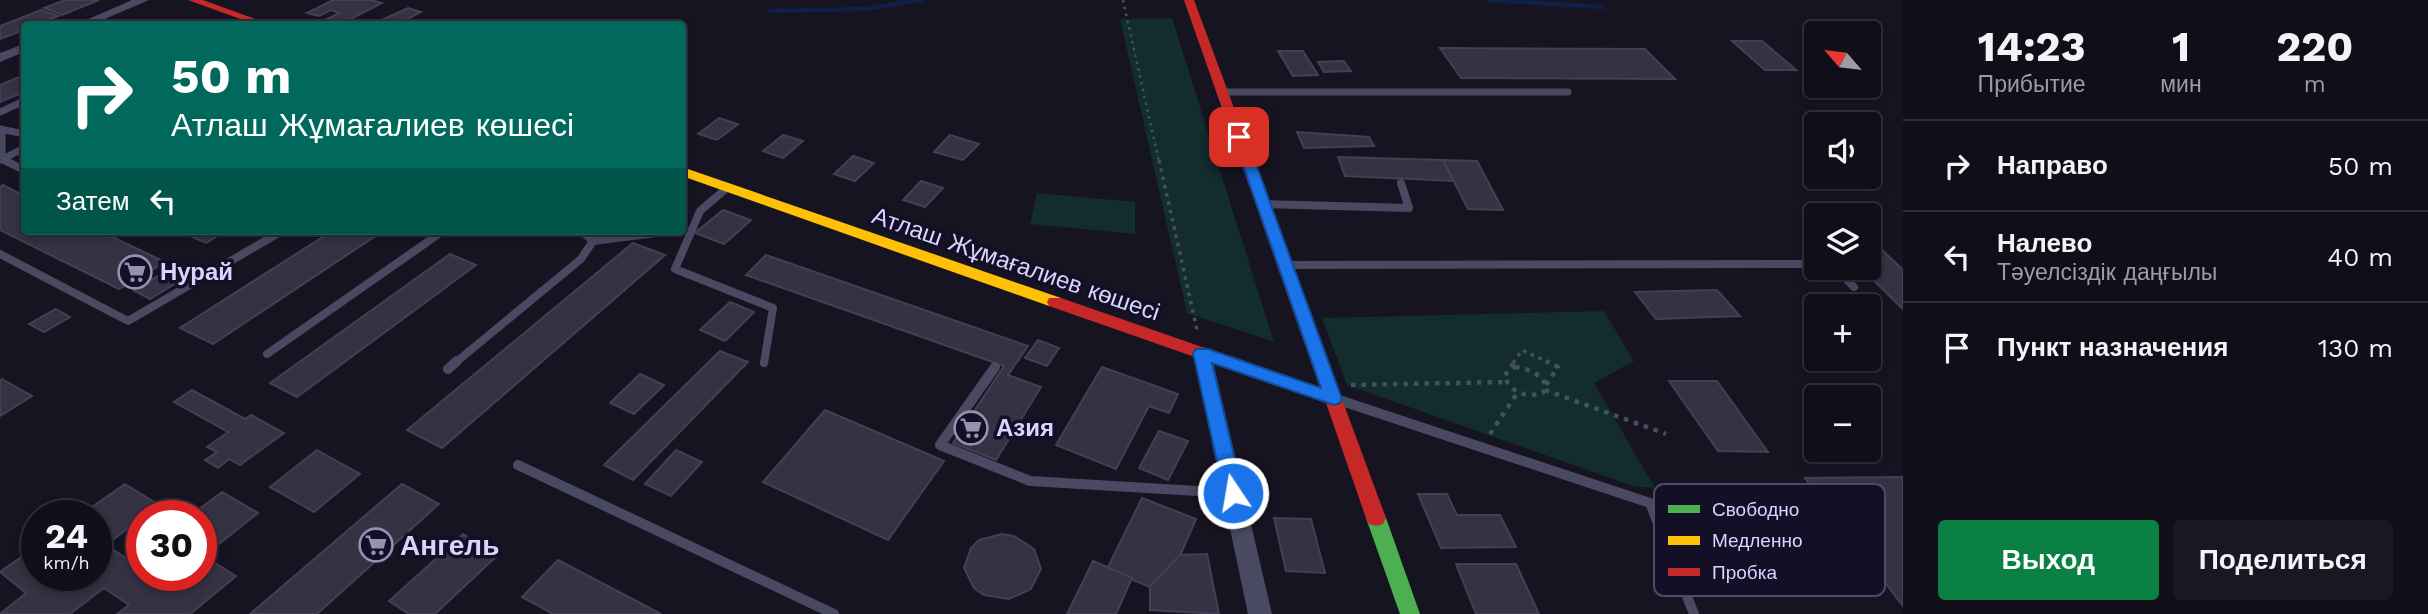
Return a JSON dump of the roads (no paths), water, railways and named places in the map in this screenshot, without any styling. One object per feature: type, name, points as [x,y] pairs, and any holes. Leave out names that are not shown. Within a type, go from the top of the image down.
[{"type":"street","points":[[91,21],[144,0]]},
{"type":"street","points":[[193,0],[254,21]]},
{"type":"street","points":[[1189,0],[1410,614]]},
{"type":"street","points":[[0,58],[21,49]]},
{"type":"street","name":"Атлаш Жұмағалиев көшесі","points":[[686,173],[1202,353],[1331,393]]},
{"type":"street","points":[[1202,353],[1260,614]]},
{"type":"lane","points":[[1223,92],[1567,92]]},
{"type":"lane","points":[[0,112],[21,102]]},
{"type":"lane","points":[[1,160],[1,129],[21,133]]},
{"type":"lane","points":[[1,160],[21,150]]},
{"type":"lane","points":[[1,160],[21,169]]},
{"type":"lane","points":[[1263,204],[1409,208],[1401,183]]},
{"type":"lane","points":[[728,187],[700,211],[675,269],[773,308],[764,363]]},
{"type":"lane","points":[[686,229],[693,228]]},
{"type":"lane","points":[[0,254],[128,321],[275,235]]},
{"type":"lane","points":[[267,354],[437,235]]},
{"type":"lane","points":[[586,235],[593,241],[640,235]]},
{"type":"lane","points":[[448,369],[582,259],[593,241]]},
{"type":"lane","points":[[1285,265],[1804,264]]},
{"type":"lane","points":[[1847,280],[1854,287]]},
{"type":"lane","points":[[995,367],[940,445],[1030,481],[1233,493]]},
{"type":"lane","points":[[1331,393],[1479,447],[1650,503],[1654,513]]},
{"type":"lane","points":[[518,465],[834,614]]},
{"type":"lane","points":[[1688,596],[1695,614]]},
{"type":"waterway","points":[[770,11],[863,9],[921,0]]},
{"type":"waterway","points":[[1489,0],[1603,7]]},
{"type":"place","name":"Нурай","points":[[135,272]]},
{"type":"place","name":"Азия","points":[[971,428]]},
{"type":"place","name":"Ангель","points":[[376,545]]}]
